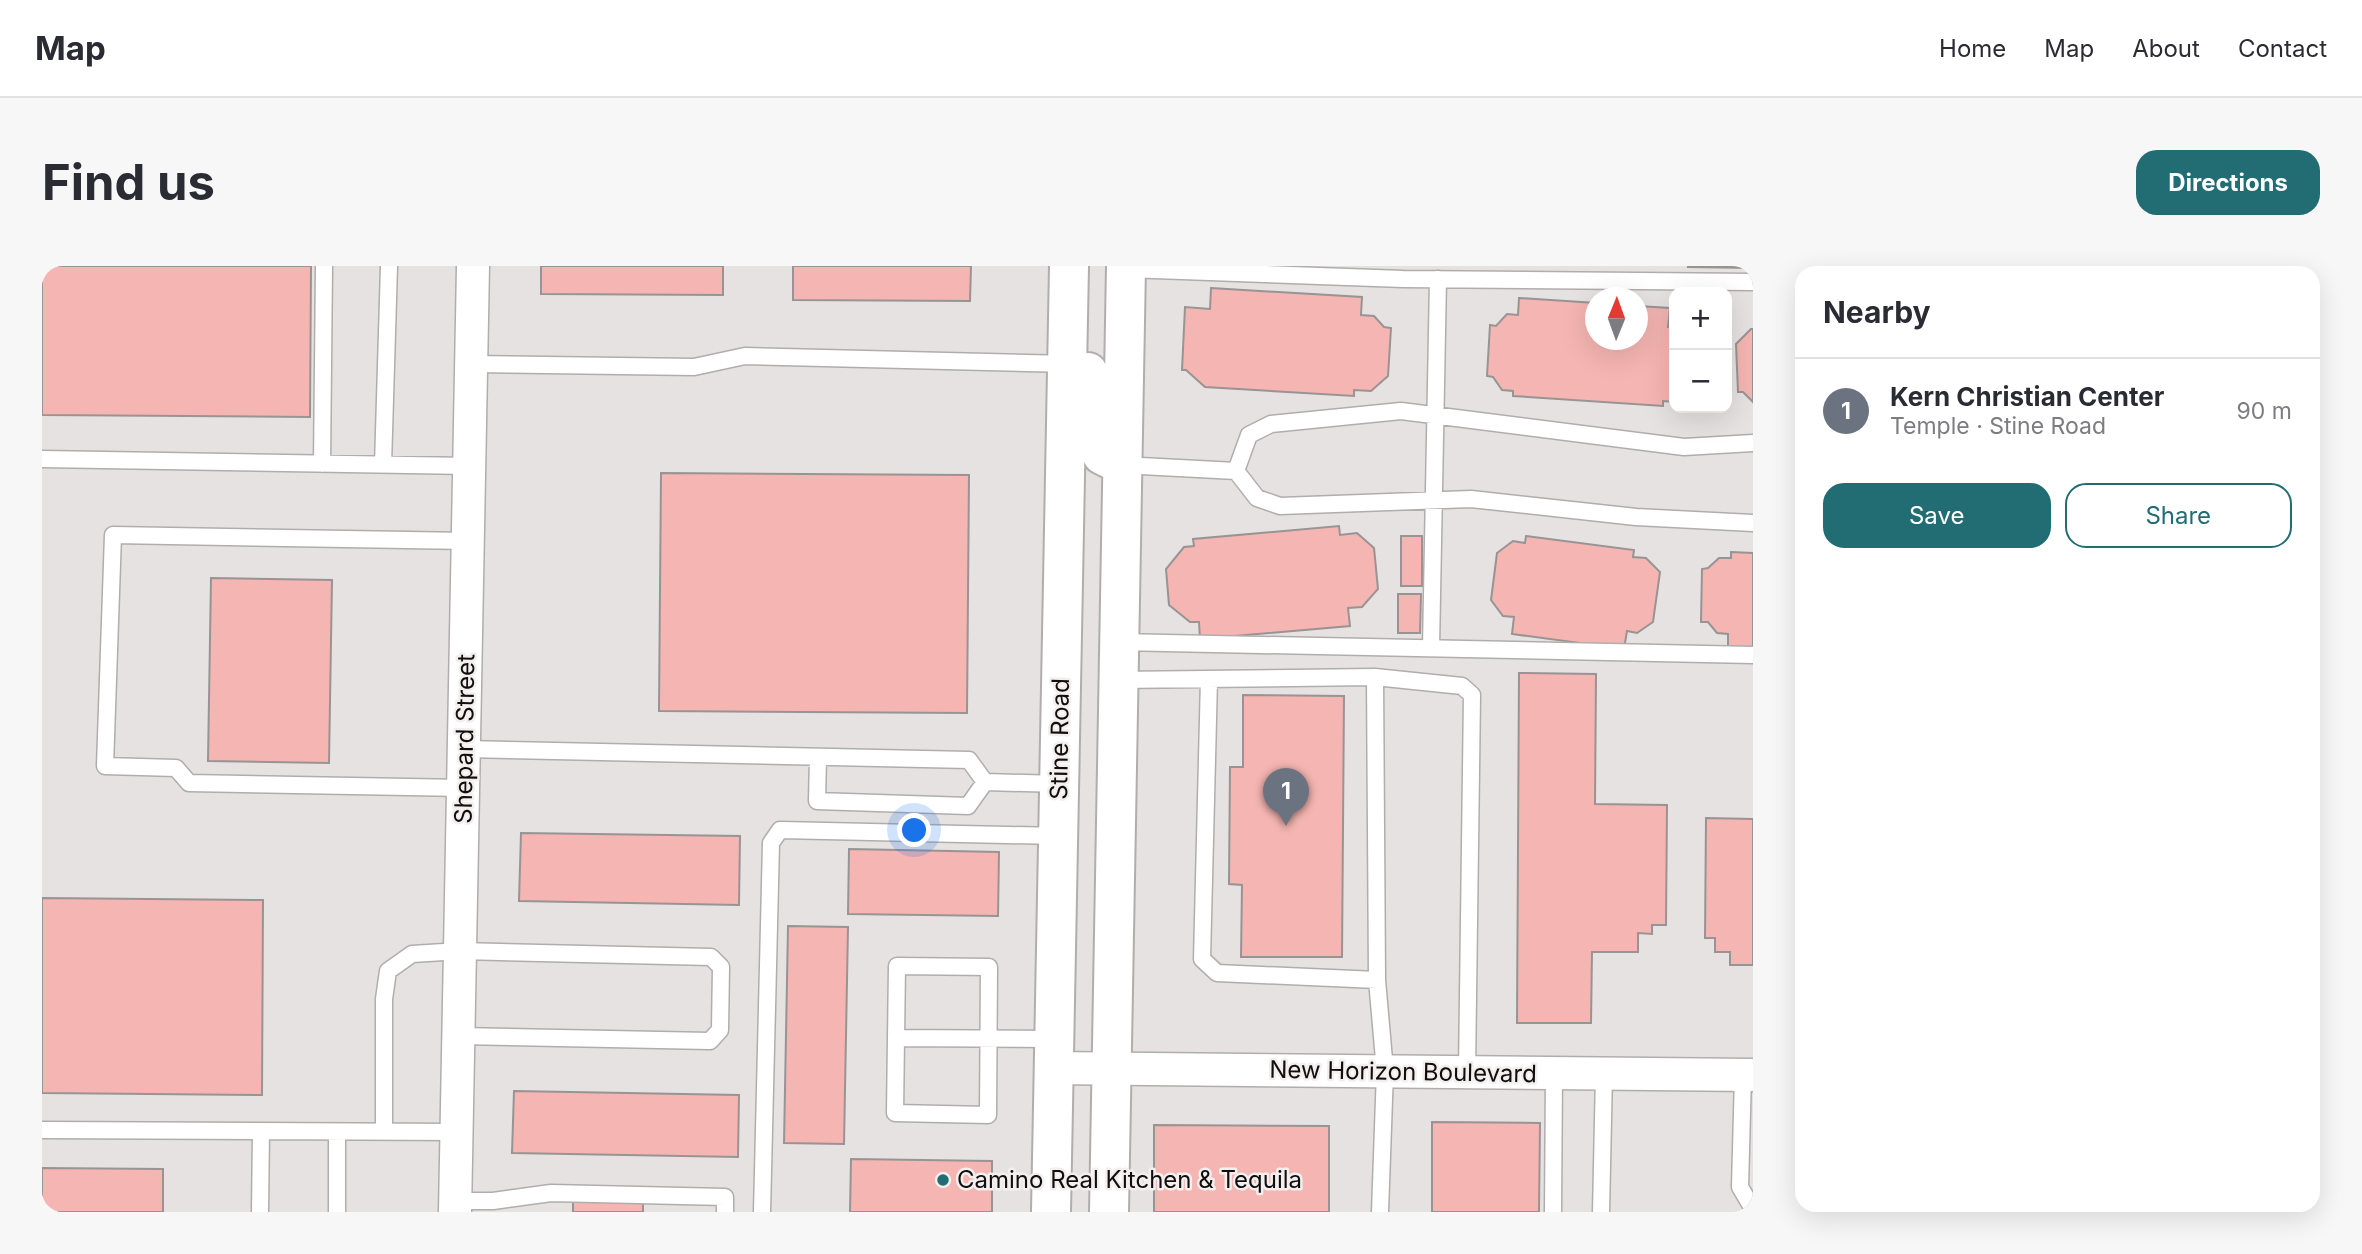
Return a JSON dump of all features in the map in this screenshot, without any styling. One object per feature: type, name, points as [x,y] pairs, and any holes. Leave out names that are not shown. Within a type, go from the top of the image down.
[{"type":"main road","name":"Stine Road","points":[[1051,1212],[1067,470],[1077,364],[1069,266]]},
{"type":"main road","points":[[1075,266],[1077,364],[1102,455],[1122,466]]},
{"type":"main road","points":[[1109,1212],[1126,267]]},
{"type":"main road","points":[[1067,470],[1088,521],[1089,665],[1118,680]]},
{"type":"street","name":"Shepard Street","points":[[456,1206],[473,266]]},
{"type":"street","name":"New Horizon Boulevard","points":[[1053,1053],[1110,1069],[1748,1075]]},
{"type":"lane","points":[[322,464],[324,266]]},
{"type":"lane","points":[[383,465],[389,266]]},
{"type":"lane","points":[[1126,267],[1438,279],[1753,282]]},
{"type":"lane","points":[[1431,648],[1438,279]]},
{"type":"lane","points":[[471,364],[694,367],[745,356],[1077,364]]},
{"type":"lane","points":[[1236,471],[1249,435],[1271,424],[1401,411],[1684,447],[1753,443]]},
{"type":"lane","points":[[42,459],[470,467]]},
{"type":"lane","points":[[1122,466],[1236,471],[1257,498],[1280,506],[1471,499],[1636,517],[1753,523]]},
{"type":"lane","points":[[464,788],[189,783],[176,768],[105,766],[113,535],[468,541]]},
{"type":"lane","points":[[1119,642],[1753,655]]},
{"type":"lane","points":[[1118,680],[1375,677],[1462,686],[1472,695],[1466,1072]]},
{"type":"lane","points":[[1375,677],[1377,980],[1385,1071],[1380,1212]]},
{"type":"lane","points":[[1209,679],[1202,960],[1217,973],[1377,980]]},
{"type":"lane","points":[[465,749],[969,760],[985,782]]},
{"type":"lane","points":[[818,757],[817,801],[968,806],[985,782]]},
{"type":"lane","points":[[985,782],[1059,784]]},
{"type":"lane","points":[[762,1212],[771,843],[780,830],[1058,836]]},
{"type":"lane","points":[[384,1132],[384,999],[388,971],[412,954],[460,951],[711,957],[721,967],[720,1030],[710,1041],[459,1036]]},
{"type":"lane","points":[[897,966],[989,967],[988,1115],[895,1113],[896,1038],[897,966]]},
{"type":"lane","points":[[896,1038],[989,1039],[1053,1053]]},
{"type":"lane","points":[[1553,1212],[1554,1073]]},
{"type":"lane","points":[[1601,1212],[1604,1073]]},
{"type":"lane","points":[[1748,1075],[1740,1187],[1753,1209]]},
{"type":"lane","points":[[42,1130],[457,1132]]},
{"type":"lane","points":[[260,1212],[261,1131]]},
{"type":"lane","points":[[337,1133],[337,1212]]},
{"type":"lane","points":[[456,1206],[551,1193],[725,1198],[725,1212]]},
{"type":"building","points":[[42,266],[311,266],[310,417],[42,415]]},
{"type":"building","points":[[541,266],[723,266],[723,295],[541,294]]},
{"type":"building","points":[[793,266],[971,266],[970,301],[793,300]]},
{"type":"building","points":[[1753,266],[1753,268],[1688,267]]},
{"type":"building","points":[[1211,288],[1362,297],[1361,315],[1374,316],[1384,327],[1391,328],[1388,376],[1371,391],[1354,390],[1354,396],[1205,387],[1186,370],[1182,370],[1185,307],[1210,309]]},
{"type":"building","points":[[1519,298],[1585,302],[1585,350],[1648,350],[1648,307],[1669,308],[1669,402],[1663,401],[1663,406],[1513,396],[1513,391],[1502,390],[1493,377],[1487,376],[1490,325],[1496,326],[1507,314],[1518,315]]},
{"type":"building","points":[[1751,329],[1753,402],[1743,392],[1738,392],[1736,344]]},
{"type":"building","points":[[661,473],[969,475],[967,713],[659,711]]},
{"type":"building","points":[[1339,526],[1340,535],[1357,533],[1374,548],[1378,589],[1362,607],[1348,608],[1350,626],[1200,639],[1199,622],[1190,622],[1169,605],[1166,569],[1184,547],[1194,546],[1193,539]]},
{"type":"building","points":[[1401,536],[1422,536],[1422,586],[1401,586]]},
{"type":"building","points":[[1526,536],[1634,550],[1633,557],[1646,558],[1660,572],[1653,622],[1637,633],[1627,631],[1624,649],[1512,634],[1514,617],[1503,616],[1491,600],[1497,553],[1513,541],[1525,543]]},
{"type":"building","points":[[1731,552],[1753,553],[1753,653],[1728,653],[1728,634],[1717,633],[1708,622],[1701,622],[1702,569],[1708,568],[1719,558],[1731,558]]},
{"type":"building","points":[[211,578],[332,580],[329,763],[208,761]]},
{"type":"building","points":[[1398,594],[1421,594],[1420,633],[1398,633]]},
{"type":"building","points":[[1519,673],[1596,674],[1595,804],[1667,805],[1666,925],[1652,925],[1652,934],[1638,933],[1638,952],[1592,952],[1591,1023],[1517,1023]]},
{"type":"building","points":[[1243,695],[1344,696],[1342,957],[1241,957],[1242,885],[1229,884],[1230,767],[1243,767]]},
{"type":"building","points":[[1706,818],[1753,819],[1753,965],[1730,965],[1730,952],[1715,952],[1715,938],[1705,938]]},
{"type":"building","points":[[521,833],[740,836],[739,905],[519,901]]},
{"type":"building","points":[[849,849],[999,852],[998,916],[848,914]]},
{"type":"building","points":[[42,898],[263,900],[262,1095],[42,1093]]},
{"type":"building","points":[[788,926],[848,927],[844,1144],[784,1143]]},
{"type":"building","points":[[514,1091],[739,1095],[738,1157],[512,1153]]},
{"type":"building","points":[[1432,1122],[1540,1123],[1539,1212],[1432,1212]]},
{"type":"building","points":[[1154,1125],[1329,1126],[1329,1212],[1154,1212]]},
{"type":"building","points":[[851,1159],[992,1161],[992,1212],[850,1212]]},
{"type":"building","points":[[42,1168],[163,1169],[163,1212],[42,1212]]},
{"type":"building","points":[[573,1202],[643,1202],[643,1212],[573,1212]]},
{"type":"place","name":"Kern Christian Center","points":[[1286,826]]},
{"type":"place","name":"Camino Real Kitchen & Tequila","points":[[943,1180]]}]
